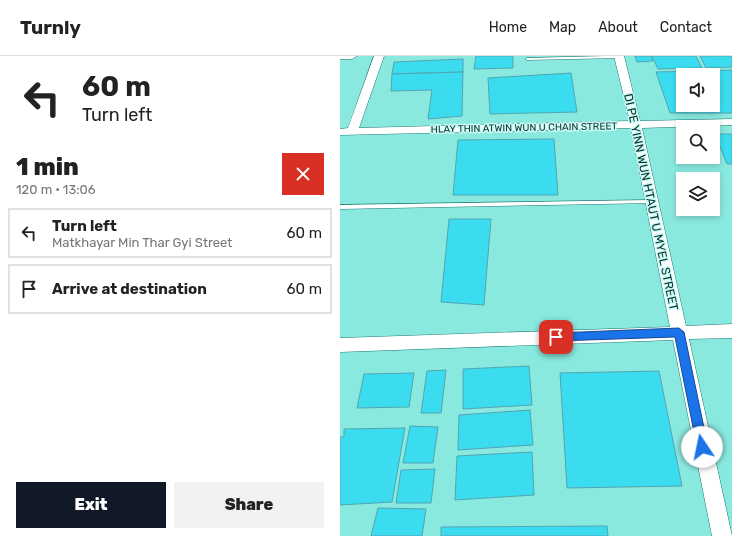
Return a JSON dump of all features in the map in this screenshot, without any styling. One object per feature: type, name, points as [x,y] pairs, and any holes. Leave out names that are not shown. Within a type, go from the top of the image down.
[{"type":"street","points":[[340,56],[352,56]]},
{"type":"street","points":[[352,132],[379,56]]},
{"type":"street","name":"DI PE YINN WUN HTAUT U MYEL STREET","points":[[619,56],[636,125],[722,536]]},
{"type":"street","name":"HLAY THIN ATWIN WUN U CHAIN STREET","points":[[340,132],[732,122]]},
{"type":"street","points":[[340,345],[732,331]]},
{"type":"lane","points":[[527,58],[619,56]]},
{"type":"lane","points":[[340,207],[652,202]]},
{"type":"shaded area","points":[[340,56],[732,56],[732,536],[340,536]]},
{"type":"building","points":[[476,56],[513,56],[513,68],[474,69]]},
{"type":"building","points":[[635,56],[651,56],[653,61],[637,62]]},
{"type":"building","points":[[652,56],[696,56],[702,68],[676,68],[658,69]]},
{"type":"building","points":[[700,56],[732,56],[732,67],[706,68]]},
{"type":"building","points":[[463,59],[463,72],[392,74],[394,62]]},
{"type":"building","points":[[720,70],[732,70],[732,113],[670,113],[656,72],[676,71],[676,112],[720,112]]},
{"type":"building","points":[[463,72],[462,116],[428,119],[432,90],[391,91],[392,74]]},
{"type":"building","points":[[571,73],[577,112],[490,114],[488,78]]},
{"type":"building","points":[[720,134],[732,134],[732,164],[727,164],[720,146]]},
{"type":"building","points":[[554,139],[558,195],[453,195],[458,140]]},
{"type":"building","points":[[449,219],[491,219],[484,305],[441,302]]},
{"type":"building","points":[[529,366],[532,405],[463,409],[463,369]]},
{"type":"building","points":[[446,370],[441,413],[421,413],[427,371]]},
{"type":"building","points":[[659,371],[682,486],[567,488],[560,373]]},
{"type":"building","points":[[414,373],[409,407],[357,408],[364,374]]},
{"type":"building","points":[[530,410],[533,445],[458,450],[459,415]]},
{"type":"building","points":[[410,426],[438,427],[433,463],[403,463]]},
{"type":"building","points":[[405,428],[392,502],[340,505],[340,437],[344,437],[344,429]]},
{"type":"building","points":[[532,452],[534,495],[455,500],[457,456]]},
{"type":"building","points":[[435,469],[431,503],[396,503],[401,470]]},
{"type":"building","points":[[378,508],[426,509],[422,536],[371,536]]},
{"type":"building","points":[[607,526],[608,536],[441,536],[441,527]]},
{"type":"route","points":[[556,337],[679,332],[702,447]]}]
